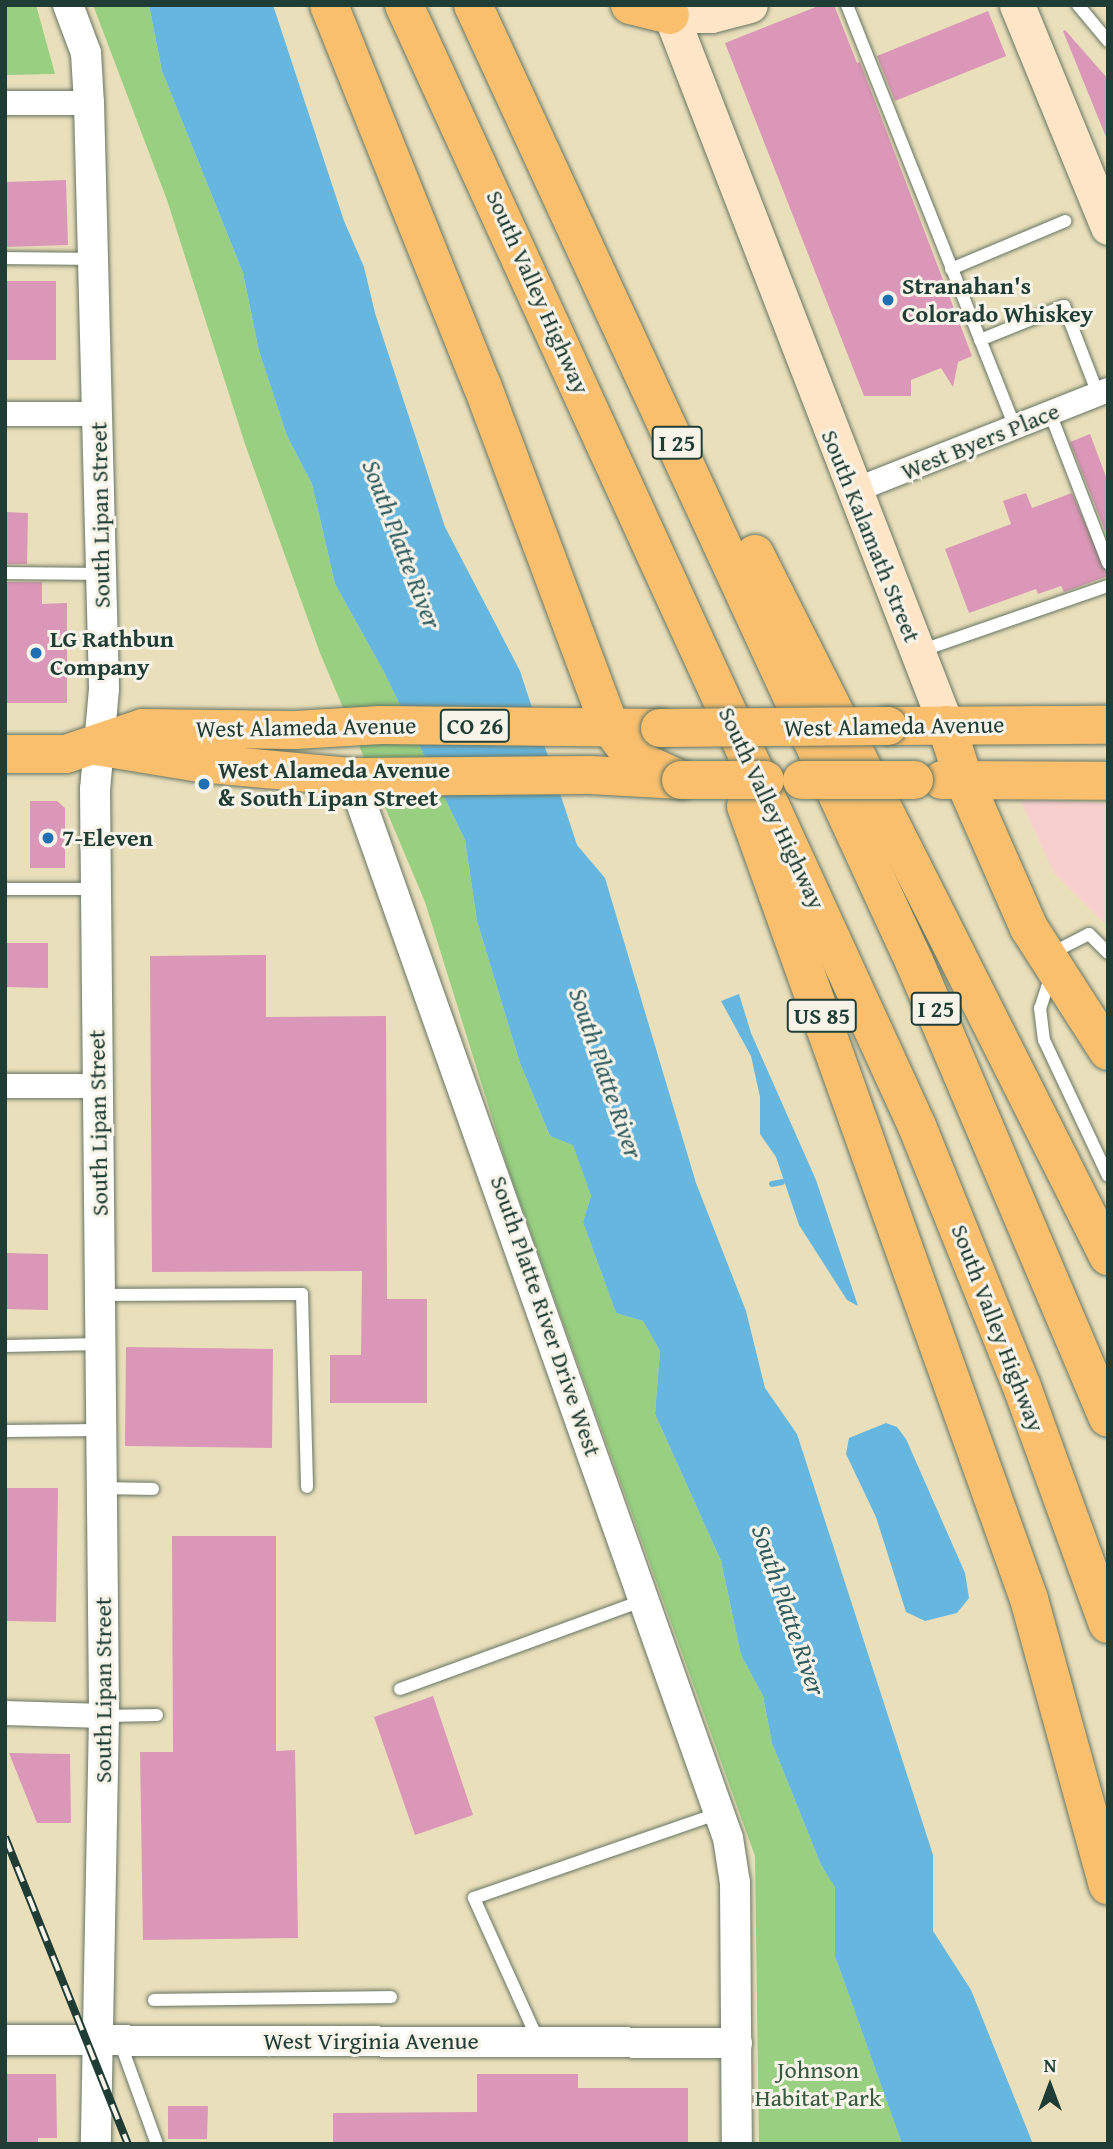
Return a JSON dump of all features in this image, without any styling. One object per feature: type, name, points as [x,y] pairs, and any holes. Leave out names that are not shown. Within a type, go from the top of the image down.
[{"type":"main road","points":[[329,5],[482,385],[610,727],[633,758],[681,780]]},
{"type":"main road","name":"South Valley Highway","points":[[404,5],[511,230],[917,1126],[1022,1387],[1108,1624]]},
{"type":"main road","name":"I 25","points":[[473,5],[567,202],[946,1031],[1108,1418]]},
{"type":"main road","points":[[630,5],[711,15],[750,5]]},
{"type":"main road","points":[[1017,5],[1108,228]]},
{"type":"main road","name":"South Kalamath Street","points":[[668,10],[946,726],[964,780],[1049,965],[1106,1043]]},
{"type":"main road","points":[[567,202],[669,384],[1108,1256]]},
{"type":"main road","name":"US 85","points":[[511,230],[732,769],[894,1213],[1043,1643],[1108,1885]]},
{"type":"main road","name":"West Alameda Avenue","points":[[5,754],[66,754],[143,728],[295,730],[381,725],[660,728],[1108,725]]},
{"type":"main road","name":"West Alameda Avenue","points":[[96,746],[200,763],[352,776],[590,775],[681,780],[1108,781]]},
{"type":"street","points":[[5,103],[89,103],[86,54],[68,5]]},
{"type":"street","name":"South Lipan Street","points":[[89,103],[104,689],[96,746],[96,889],[108,2040],[96,2144]]},
{"type":"street","name":"West Byers Place","points":[[853,491],[1103,392]]},
{"type":"street","points":[[5,414],[98,414]]},
{"type":"street","name":"South Platte River Drive West","points":[[352,776],[646,1600],[733,1858],[737,2144]]},
{"type":"street","points":[[5,1086],[98,1086]]},
{"type":"street","points":[[5,1713],[104,1716]]},
{"type":"street","name":"West Virginia Avenue","points":[[5,2039],[737,2043]]},
{"type":"lane","points":[[847,5],[1015,427]]},
{"type":"lane","points":[[1078,5],[1108,41]]},
{"type":"lane","points":[[951,270],[1065,221]]},
{"type":"lane","points":[[5,258],[95,259]]},
{"type":"lane","points":[[980,340],[1064,306],[1103,392]]},
{"type":"lane","points":[[1050,413],[1108,563]]},
{"type":"lane","points":[[5,573],[102,574]]},
{"type":"lane","points":[[917,652],[1108,586]]},
{"type":"lane","points":[[5,889],[96,889]]},
{"type":"lane","points":[[1108,953],[1089,934],[1049,965],[1040,1008],[1045,1040],[1108,1176]]},
{"type":"lane","points":[[100,1295],[302,1294],[307,1487]]},
{"type":"lane","points":[[5,1346],[100,1344]]},
{"type":"lane","points":[[5,1431],[101,1430]]},
{"type":"lane","points":[[102,1488],[153,1489]]},
{"type":"lane","points":[[400,1689],[646,1600]]},
{"type":"lane","points":[[104,1716],[157,1715]]},
{"type":"lane","points":[[539,2042],[474,1898],[720,1813]]},
{"type":"lane","points":[[154,2000],[391,1997]]},
{"type":"lane","points":[[108,2040],[157,2144]]},
{"type":"shaded area","points":[[1020,800],[1108,803],[1108,927],[1054,873]]},
{"type":"green space","points":[[5,5],[36,5],[55,74],[5,75]]},
{"type":"green space","name":"Johnson Habitat Park","points":[[93,5],[149,5],[162,71],[243,273],[259,351],[287,436],[312,484],[335,584],[384,672],[465,840],[477,921],[520,1063],[550,1136],[573,1144],[591,1196],[583,1222],[616,1313],[643,1321],[660,1351],[655,1414],[721,1561],[741,1655],[763,1696],[772,1743],[821,1865],[836,1887],[835,1956],[902,2144],[759,2144],[755,1856],[509,1172],[425,902],[320,653],[245,444],[167,200]]},
{"type":"water","name":"South Platte River","points":[[149,5],[273,5],[344,221],[364,267],[375,313],[445,527],[520,671],[577,845],[605,878],[696,1183],[746,1311],[765,1388],[797,1434],[933,1855],[933,1931],[971,1990],[1033,2144],[902,2144],[835,1956],[835,1887],[821,1865],[772,1743],[763,1696],[741,1655],[721,1561],[655,1414],[660,1351],[643,1321],[616,1313],[583,1222],[591,1196],[573,1145],[550,1136],[520,1063],[477,921],[465,840],[384,672],[335,584],[312,484],[287,436],[259,351],[243,273],[162,71]]},
{"type":"water","points":[[739,994],[751,1033],[816,1180],[858,1306],[847,1300],[799,1225],[776,1157],[760,1134],[760,1097],[751,1056],[721,1001]]},
{"type":"water","points":[[886,1423],[897,1427],[906,1439],[965,1573],[969,1598],[957,1613],[925,1621],[906,1612],[876,1517],[846,1454],[849,1438]]},
{"type":"building","points":[[821,5],[834,5],[857,63],[860,62],[972,356],[958,362],[953,387],[941,368],[911,380],[911,396],[864,396],[725,43]]},
{"type":"building","points":[[988,11],[1006,56],[895,101],[877,56]]},
{"type":"building","points":[[1065,30],[1108,79],[1108,142],[1063,31]]},
{"type":"building","points":[[66,180],[68,245],[5,247],[5,182]]},
{"type":"building","points":[[5,281],[56,281],[56,360],[5,360]]},
{"type":"building","points":[[1090,434],[1108,482],[1108,538],[1070,442]]},
{"type":"building","points":[[1026,493],[1032,508],[1072,493],[1108,576],[1064,592],[1061,586],[1038,594],[1036,589],[969,613],[945,549],[1011,524],[1003,501]]},
{"type":"building","points":[[5,512],[28,513],[27,564],[5,564]]},
{"type":"building","name":"LG Rathbun Company","points":[[5,582],[42,582],[42,604],[67,603],[67,703],[5,703]]},
{"type":"building","name":"7-Eleven","points":[[30,801],[57,801],[65,808],[65,868],[30,868]]},
{"type":"building","points":[[5,943],[48,943],[48,988],[5,987]]},
{"type":"building","points":[[266,955],[266,1017],[386,1016],[387,1299],[427,1299],[427,1403],[330,1403],[330,1355],[361,1355],[362,1271],[152,1272],[150,956]]},
{"type":"building","points":[[5,1253],[48,1254],[48,1310],[5,1309]]},
{"type":"building","points":[[126,1347],[273,1349],[272,1448],[125,1446]]},
{"type":"building","points":[[5,1488],[58,1488],[56,1622],[5,1621]]},
{"type":"building","points":[[172,1536],[276,1536],[276,1751],[295,1750],[298,1938],[143,1940],[140,1752],[173,1752]]},
{"type":"building","points":[[433,1696],[473,1815],[415,1835],[374,1717]]},
{"type":"building","points":[[9,1753],[70,1754],[71,1823],[37,1823]]},
{"type":"building","points":[[5,2074],[56,2074],[57,2138],[38,2138],[38,2144],[5,2144]]},
{"type":"building","points":[[477,2074],[578,2074],[578,2088],[688,2088],[688,2144],[333,2144],[333,2113],[477,2112]]},
{"type":"building","points":[[168,2106],[208,2106],[207,2139],[168,2139]]},
{"type":"waterway","points":[[772,1184],[782,1182]]},
{"type":"railway","points":[[5,1837],[128,2144]]},
{"type":"place","name":"Stranahan's Colorado Whiskey","points":[[888,300]]},
{"type":"place","name":"LG Rathbun Company","points":[[36,653]]},
{"type":"place","name":"West Alameda Avenue & South Lipan Street","points":[[204,784]]},
{"type":"place","name":"7-Eleven","points":[[48,838]]}]
